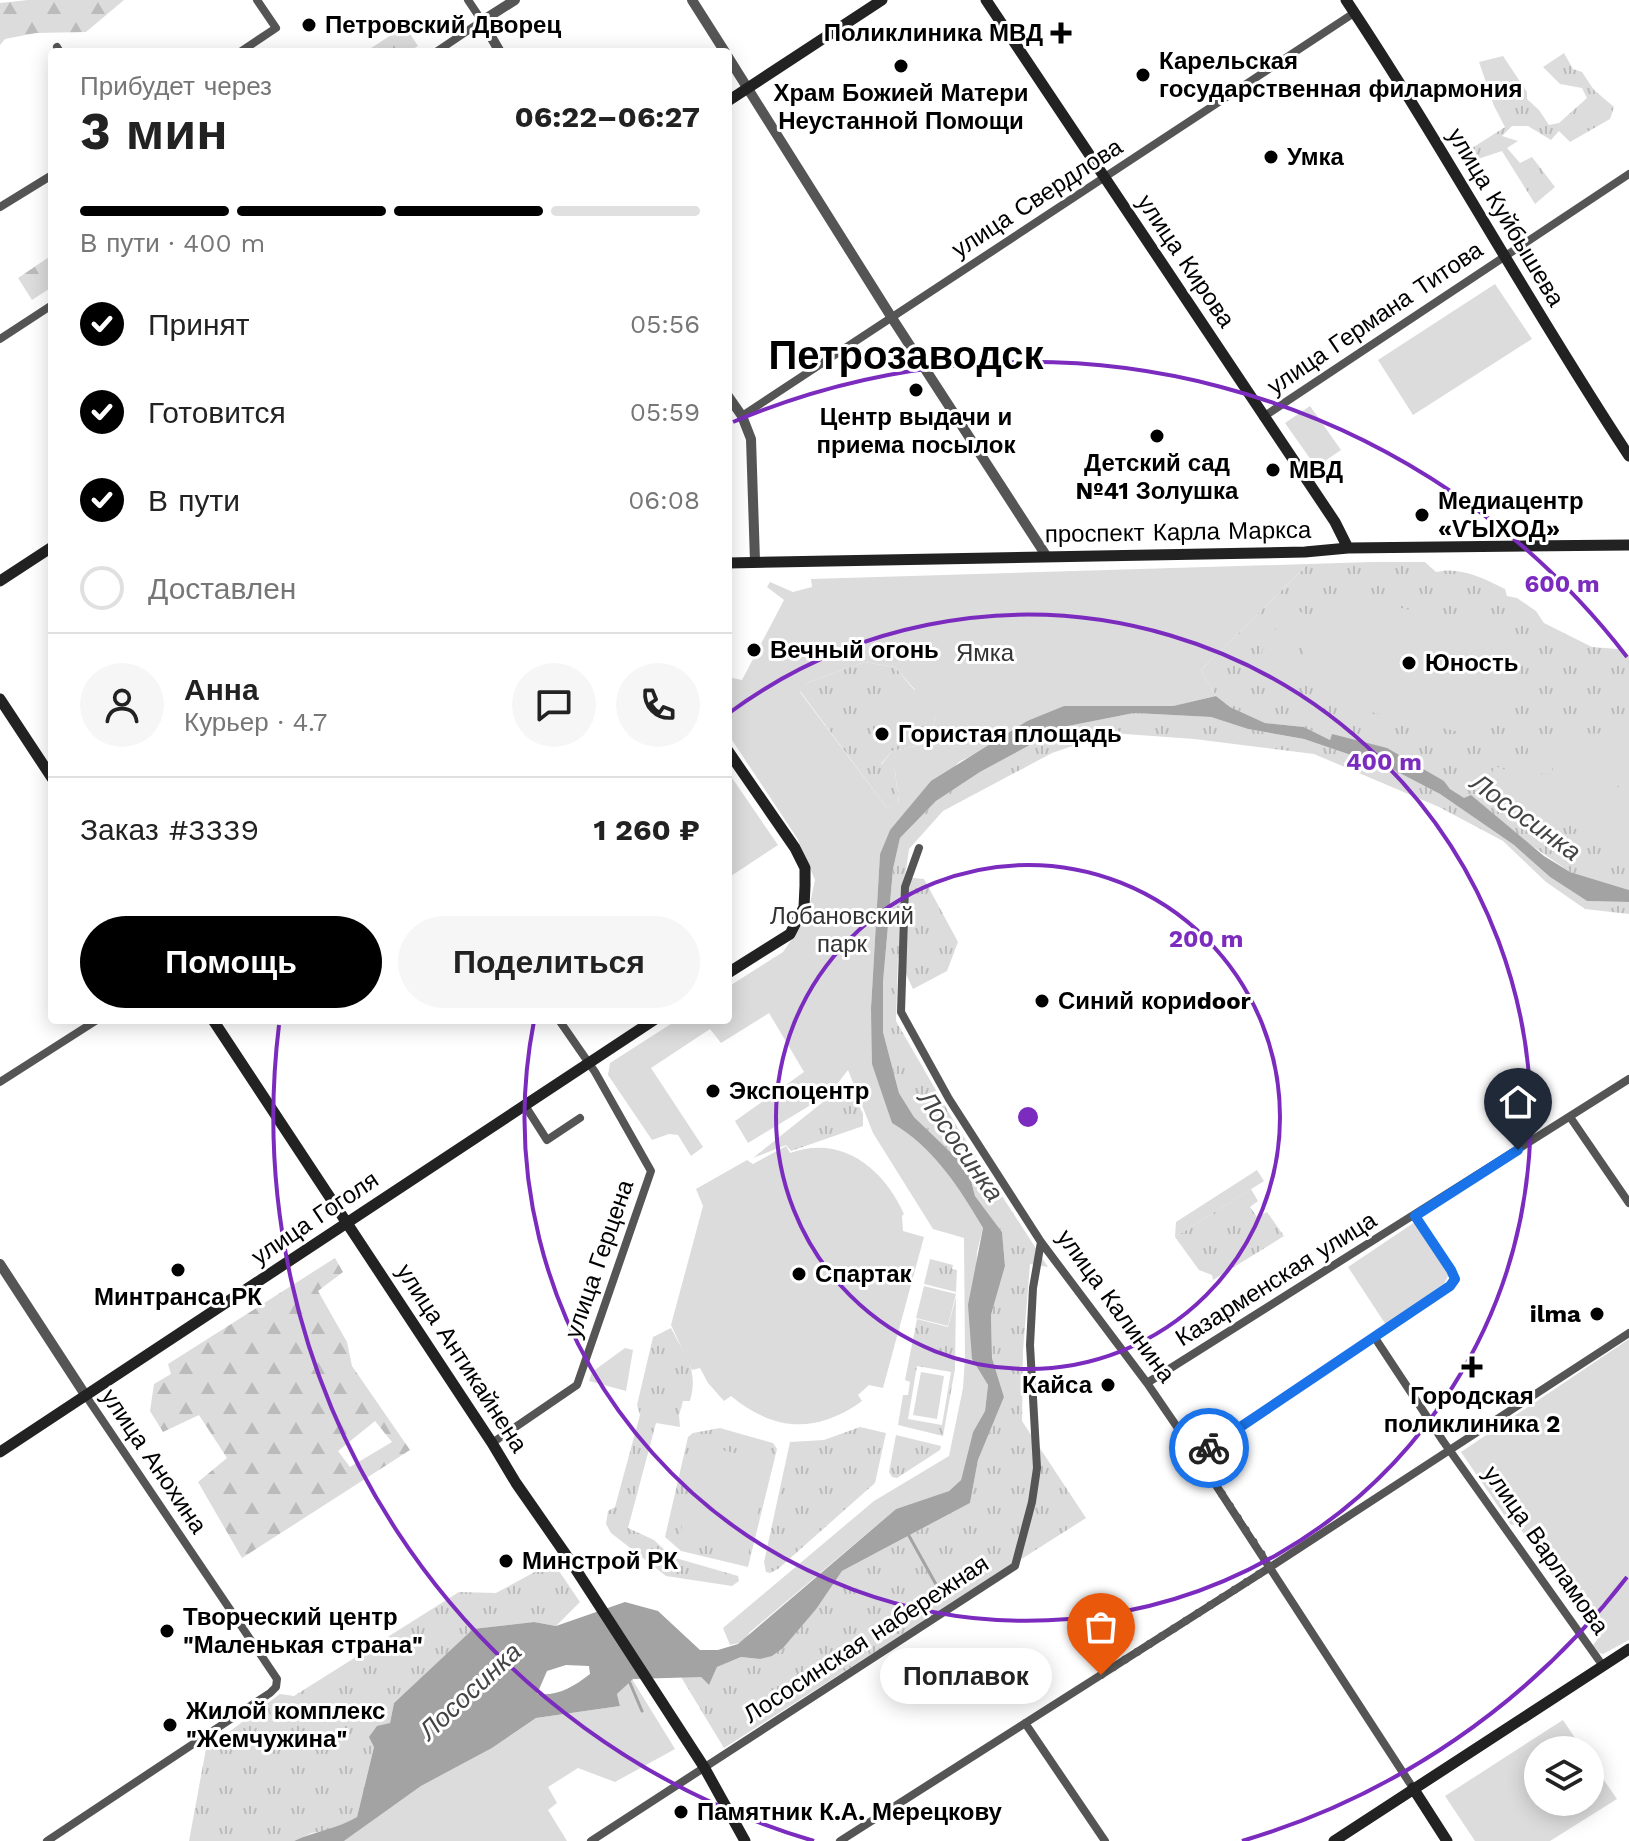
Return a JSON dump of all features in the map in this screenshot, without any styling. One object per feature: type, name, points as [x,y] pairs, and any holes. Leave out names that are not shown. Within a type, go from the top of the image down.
[{"type":"main road","points":[[732,98],[882,0]]},
{"type":"main road","name":"улица Кирова","points":[[986,0],[1335,522],[1348,548]]},
{"type":"main road","name":"улица Куйбышева","points":[[1346,0],[1629,456]]},
{"type":"main road","name":"проспект Карла Маркса","points":[[732,563],[1627,542]]},
{"type":"main road","points":[[0,581],[48,550]]},
{"type":"main road","points":[[0,699],[48,772]]},
{"type":"main road","points":[[732,757],[795,848],[805,868],[804,907],[790,934],[732,970]]},
{"type":"main road","name":"улица Антикайнена","points":[[216,1024],[704,1767],[745,1841]]},
{"type":"main road","name":"улица Гоголя","points":[[0,1452],[648,1024]]},
{"type":"main road","points":[[1334,1841],[1629,1649]]},
{"type":"main road","name":"улица Калинина","points":[[1413,1788],[1447,1841]]},
{"type":"street","points":[[246,48],[276,28],[257,0]]},
{"type":"street","points":[[468,0],[498,48]]},
{"type":"street","points":[[442,48],[515,0]]},
{"type":"street","points":[[692,0],[722,48]]},
{"type":"street","name":"улица Свердлова","points":[[742,416],[1354,13]]},
{"type":"street","points":[[732,64],[1047,557]]},
{"type":"street","name":"улица Германа Титова","points":[[1263,417],[1629,174]]},
{"type":"street","points":[[0,207],[48,177]]},
{"type":"street","points":[[0,339],[48,308]]},
{"type":"street","points":[[732,402],[742,416],[751,439],[755,561]]},
{"type":"street","name":"улица Калинина","points":[[919,848],[905,887],[901,1012],[949,1099],[1041,1242],[1147,1383],[1197,1456],[1413,1788]]},
{"type":"street","points":[[0,1082],[91,1024]]},
{"type":"street","name":"улица Герцена","points":[[492,1443],[577,1385],[651,1171],[588,1062],[562,1024]]},
{"type":"street","name":"Казарменская улица","points":[[1147,1383],[1629,1079]]},
{"type":"street","points":[[524,1104],[547,1140],[580,1118]]},
{"type":"street","points":[[1570,1117],[1629,1203]]},
{"type":"street","points":[[1197,1456],[1450,1286],[1455,1279],[1415,1216]]},
{"type":"street","name":"Лососинская набережная","points":[[591,1841],[1015,1566],[1032,1502],[1037,1468],[1030,1345],[1033,1288],[1041,1242]]},
{"type":"street","name":"улица Анохина","points":[[0,1264],[277,1679],[276,1687],[270,1693],[47,1841]]},
{"type":"street","points":[[840,1841],[1270,1567],[1629,1333]]},
{"type":"street","name":"улица Варламова","points":[[1375,1338],[1603,1666]]},
{"type":"street","points":[[1025,1723],[1105,1841]]},
{"type":"green space","points":[[124,0],[86,32],[36,33],[5,39],[0,45],[0,3]]},
{"type":"green space","points":[[405,26],[418,46],[415,48],[371,48]]},
{"type":"green space","points":[[1564,53],[1573,69],[1582,72],[1594,90],[1614,107],[1610,119],[1570,142],[1559,131],[1551,140],[1528,126],[1512,126],[1502,136],[1518,141],[1507,148],[1520,163],[1532,157],[1555,187],[1535,204],[1502,151],[1478,159],[1469,150],[1505,127],[1494,106],[1479,62],[1503,56],[1527,92],[1527,99],[1549,125],[1559,123],[1587,98],[1582,88],[1560,84],[1543,67]]},
{"type":"green space","points":[[48,258],[48,290],[32,300],[18,278]]},
{"type":"green space","points":[[1495,284],[1532,339],[1413,415],[1378,360]]},
{"type":"green space","points":[[1310,406],[1341,450],[1316,467],[1285,423]]},
{"type":"green space","points":[[1425,562],[1436,572],[1454,571],[1480,577],[1505,589],[1507,596],[1517,598],[1536,611],[1544,623],[1592,647],[1618,649],[1629,656],[1629,890],[1570,872],[1450,789],[1444,781],[1332,735],[1330,740],[1304,727],[1265,723],[1230,707],[1216,696],[1201,670],[1308,564]]},
{"type":"green space","name":"Ямка","points":[[1308,564],[1201,670],[1216,696],[1173,706],[1065,706],[1027,721],[959,762],[890,830],[880,854],[871,1008],[887,1107],[892,1123],[932,1156],[983,1228],[977,1252],[972,1359],[988,1385],[985,1411],[973,1432],[961,1480],[949,1491],[896,1509],[750,1632],[743,1642],[730,1645],[723,1628],[874,1501],[949,1456],[963,1388],[964,1238],[933,1229],[873,1133],[848,1070],[834,1088],[819,1100],[748,1143],[735,1121],[804,1072],[769,1013],[721,1043],[710,1029],[651,1068],[703,1147],[691,1156],[678,1135],[669,1134],[652,1140],[608,1075],[610,1063],[671,1024],[732,1024],[732,984],[783,952],[807,917],[815,880],[797,838],[732,740],[732,678],[742,680],[784,600],[767,587],[770,582],[793,592],[812,587],[811,579]],"holes":[[[864,662],[895,667],[915,690],[882,698],[887,722],[913,724],[935,716],[931,743],[892,751],[881,765],[895,771],[899,803],[887,808],[800,692],[809,682]]]},
{"type":"green space","name":"Юность","points":[[1353,596],[1516,636],[1519,686],[1511,708],[1495,722],[1460,732],[1335,704],[1300,666],[1313,616]]},
{"type":"green space","points":[[1282,607],[1304,613],[1295,648],[1272,642]]},
{"type":"green space","points":[[1263,648],[1292,655],[1285,689],[1255,683]]},
{"type":"green space","name":"Гористая площадь","points":[[864,662],[895,667],[935,715],[931,743],[892,751],[881,764],[895,771],[899,804],[887,808],[800,691],[809,682]]},
{"type":"green space","points":[[1134,713],[1211,717],[1248,729],[1304,739],[1392,769],[1440,794],[1587,901],[1629,902],[1629,914],[1585,909],[1546,882],[1503,841],[1439,807],[1314,754],[1194,739],[1111,733],[1052,753],[943,811],[909,849],[905,877],[924,879],[958,942],[947,971],[913,989],[898,957],[896,1021],[956,1125],[1048,1267],[1030,1264],[1023,1351],[1022,1421],[1086,1518],[724,1748],[681,1677],[701,1677],[709,1685],[717,1667],[741,1657],[760,1659],[817,1608],[842,1571],[970,1503],[978,1460],[1004,1397],[992,1358],[991,1315],[1005,1266],[1002,1232],[975,1196],[968,1169],[914,1117],[899,1093],[883,1032],[883,982],[893,869],[900,838],[936,801],[980,772],[1063,727]]},
{"type":"green space","points":[[1555,733],[1629,734],[1629,784],[1554,782]]},
{"type":"green space","points":[[1528,735],[1552,735],[1552,774],[1528,773]]},
{"type":"green space","points":[[1495,766],[1546,785],[1629,787],[1629,859],[1558,819],[1522,812],[1486,787]]},
{"type":"green space","points":[[732,778],[778,845],[732,875]]},
{"type":"green space","points":[[848,1082],[863,1114],[863,1126],[791,1151],[786,1145],[753,1158]]},
{"type":"green space","name":"Спартак","points":[[786,1146],[790,1153],[809,1148],[827,1148],[859,1160],[873,1170],[895,1198],[904,1214],[903,1231],[924,1237],[883,1388],[869,1385],[858,1395],[862,1401],[858,1404],[841,1414],[809,1424],[793,1424],[762,1416],[731,1396],[724,1401],[700,1368],[692,1370],[671,1325],[703,1206],[696,1189],[747,1160],[753,1164]]},
{"type":"green space","points":[[1257,1170],[1264,1181],[1175,1237],[1176,1222]]},
{"type":"green space","points":[[1251,1189],[1258,1201],[1250,1207],[1257,1217],[1267,1212],[1284,1236],[1213,1280],[1212,1275],[1199,1270],[1175,1237]]},
{"type":"green space","points":[[1415,1222],[1446,1268],[1448,1276],[1444,1284],[1386,1325],[1348,1267]]},
{"type":"green space","points":[[335,1258],[343,1272],[318,1291],[347,1342],[352,1366],[410,1450],[242,1558],[198,1482],[227,1458],[199,1415],[163,1432],[150,1411],[154,1384],[171,1374],[168,1364]],"holes":[[[375,1421],[392,1442],[350,1467],[338,1451]]]},
{"type":"green space","points":[[930,1259],[953,1265],[952,1269],[957,1270],[956,1292],[924,1284]]},
{"type":"green space","points":[[924,1286],[956,1294],[948,1326],[916,1318]]},
{"type":"green space","points":[[956,1297],[955,1369],[943,1436],[898,1425],[903,1395],[908,1395],[910,1382],[905,1380],[917,1319],[948,1327]],"holes":[[[917,1366],[951,1372],[942,1425],[908,1419]]]},
{"type":"green space","points":[[671,1328],[692,1371],[690,1401],[683,1401],[680,1427],[656,1423],[628,1528],[654,1540],[672,1557],[738,1576],[739,1581],[732,1586],[666,1576],[611,1533],[606,1524],[608,1511],[615,1507],[640,1415],[637,1405],[653,1337]]},
{"type":"green space","points":[[1629,1339],[1629,1640],[1603,1654],[1593,1645],[1597,1640],[1517,1524],[1511,1525],[1461,1452]]},
{"type":"green space","points":[[625,1348],[633,1350],[626,1391],[589,1381],[592,1372]]},
{"type":"green space","points":[[921,1372],[944,1376],[937,1419],[913,1415]]},
{"type":"green space","points":[[860,1427],[886,1433],[875,1483],[778,1569],[766,1572],[764,1562],[790,1442],[824,1440]]},
{"type":"green space","points":[[720,1428],[773,1443],[777,1449],[748,1567],[681,1551],[665,1537],[688,1437],[693,1433]]},
{"type":"green space","points":[[896,1435],[941,1446],[940,1450],[897,1478],[892,1477],[889,1472]]},
{"type":"green space","points":[[700,1445],[770,1461],[748,1555],[679,1539]]},
{"type":"green space","points":[[553,1562],[580,1602],[556,1626],[534,1622],[473,1629],[394,1703],[390,1723],[374,1747],[357,1817],[339,1828],[312,1833],[294,1841],[189,1841],[206,1749],[280,1694],[294,1696],[459,1592],[496,1593]]},
{"type":"green space","points":[[632,1679],[675,1749],[615,1782],[578,1768],[548,1787],[557,1803],[548,1810],[567,1841],[344,1841],[421,1786],[492,1748],[536,1718],[620,1706],[617,1694]]},
{"type":"green space","points":[[1563,1720],[1574,1736],[1538,1736]]},
{"type":"green space","points":[[1524,1745],[1524,1816],[1590,1816],[1550,1841],[1475,1841],[1445,1796]]},
{"type":"green space","points":[[1604,1780],[1617,1799],[1604,1807]]},
{"type":"water","name":"Лососинка","points":[[1216,696],[1230,707],[1265,723],[1304,727],[1330,740],[1332,734],[1387,748],[1444,781],[1464,798],[1471,795],[1544,856],[1570,872],[1629,890],[1629,902],[1587,901],[1440,794],[1392,769],[1304,739],[1248,729],[1211,717],[1134,713],[1063,727],[980,772],[936,801],[900,838],[893,869],[883,982],[883,1032],[899,1093],[914,1117],[968,1169],[975,1196],[1002,1232],[1005,1266],[991,1315],[992,1358],[1004,1397],[978,1460],[970,1503],[842,1571],[817,1608],[783,1648],[772,1656],[760,1659],[741,1657],[717,1667],[709,1685],[701,1677],[633,1679],[617,1694],[620,1706],[536,1718],[492,1748],[421,1786],[344,1841],[294,1841],[357,1817],[374,1747],[369,1737],[377,1726],[390,1723],[394,1703],[473,1629],[534,1622],[556,1626],[625,1602],[658,1611],[700,1650],[718,1650],[738,1644],[896,1509],[949,1491],[961,1480],[973,1432],[985,1411],[988,1385],[972,1359],[968,1305],[983,1228],[932,1156],[892,1123],[872,1064],[871,1008],[880,854],[890,830],[931,781],[1027,721],[1064,706],[1173,706]],"holes":[[[566,1665],[589,1666],[590,1674],[572,1687],[552,1694],[537,1694],[547,1671]]]},
{"type":"waterway","points":[[908,1534],[943,1597]]},
{"type":"waterway","points":[[630,1683],[642,1711]]},
{"type":"way so far","points":[[1101,1675],[1270,1567],[1197,1456],[1209,1448]]},
{"type":"place","name":"Петровский Дворец","points":[[309,25]]},
{"type":"place","name":"Поликлиника МВД","points":[[1061,33]]},
{"type":"place","name":"Храм Божией Матери Неустанной Помощи","points":[[901,66]]},
{"type":"place","name":"Карельская государственная филармония","points":[[1143,75]]},
{"type":"place","name":"Умка","points":[[1271,157]]},
{"type":"place","name":"Центр выдачи и приема посылок","points":[[916,390]]},
{"type":"place","name":"Детский сад №41 Золушка","points":[[1157,436]]},
{"type":"place","name":"МВД","points":[[1273,470]]},
{"type":"place","name":"Медиацентр «ѴЫХОД»","points":[[1422,515]]},
{"type":"place","name":"Вечный огонь","points":[[754,650]]},
{"type":"place","name":"Юность","points":[[1409,663]]},
{"type":"place","name":"Гористая площадь","points":[[882,734]]},
{"type":"place","name":"Синий кориdoor","points":[[1042,1001]]},
{"type":"place","name":"Экспоцентр","points":[[713,1091]]},
{"type":"place","name":"Минтранса РК","points":[[178,1270]]},
{"type":"place","name":"Спартак","points":[[799,1274]]},
{"type":"place","name":"ilma","points":[[1597,1314]]},
{"type":"place","name":"Городская поликлиника 2","points":[[1472,1367]]},
{"type":"place","name":"Кайса","points":[[1108,1385]]},
{"type":"place","name":"Минстрой РК","points":[[506,1561]]},
{"type":"place","name":"Творческий центр \"Маленькая страна\"","points":[[167,1631]]},
{"type":"place","name":"Поплавок","points":[[1101,1675]]},
{"type":"place","name":"Жилой комплекс \"Жемчужина\"","points":[[170,1725]]},
{"type":"place","name":"Памятник К.А. Мерецкову","points":[[681,1812]]},
{"type":"district","name":"Петрозаводск","points":[[906,355]]},
{"type":"route","points":[[1209,1448],[1450,1286],[1455,1279],[1451,1270],[1415,1216],[1518,1150]]},
{"type":"park label","name":"Лобановский парк","points":[[842,930]]}]
